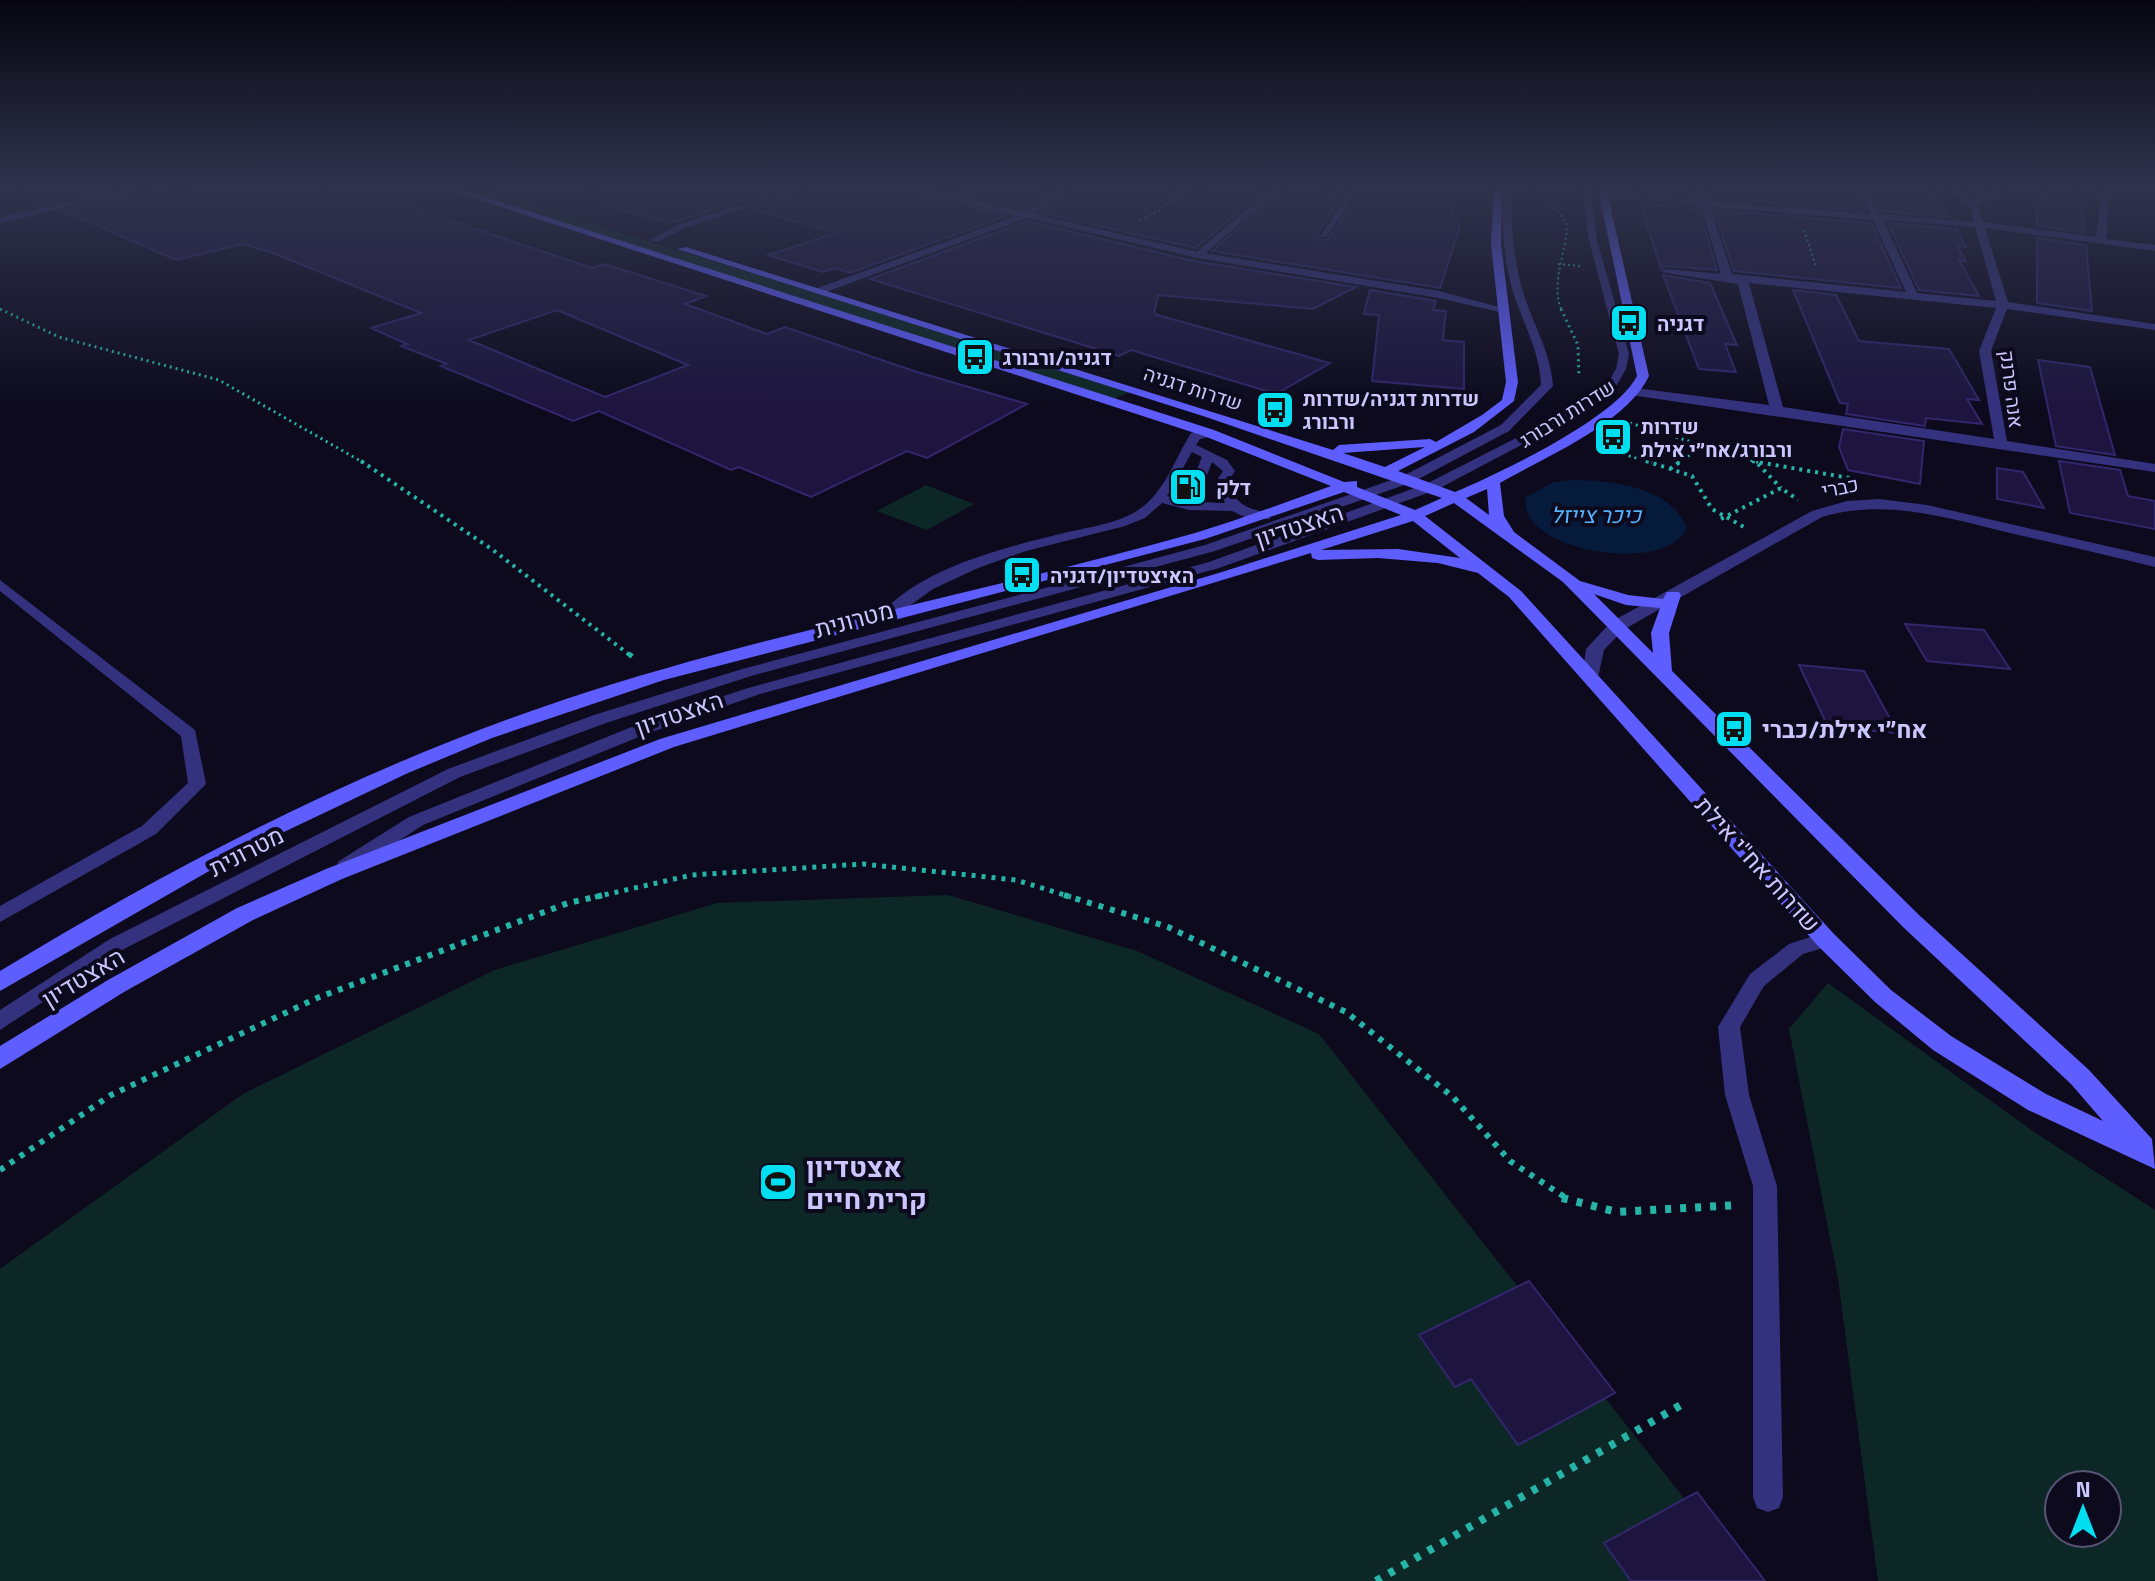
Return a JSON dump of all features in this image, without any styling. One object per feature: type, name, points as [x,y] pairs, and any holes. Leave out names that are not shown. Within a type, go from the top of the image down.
[{"type":"main road","name":"שדרות דגניה","points":[[676,262],[1209,433],[1388,502]]},
{"type":"main road","name":"שדרות דגניה","points":[[724,262],[1431,487]]},
{"type":"main road","name":"שדרות ורבורג","points":[[1345,486],[1387,472],[1446,441],[1501,408],[1509,399],[1512,382],[1498,262]]},
{"type":"main road","name":"שדרות ורבורג","points":[[1415,515],[1493,481],[1606,416],[1635,392],[1643,376],[1642,360],[1619,262]]},
{"type":"main road","points":[[1296,442],[1364,449],[1446,441]]},
{"type":"main road","points":[[1291,463],[1309,485],[1308,492],[1297,504]]},
{"type":"main road","points":[[1493,481],[1497,516],[1506,532]]},
{"type":"main road","name":"האצטדיון","points":[[0,982],[172,881],[329,801],[444,749],[655,677],[1265,516],[1345,486]]},
{"type":"main road","name":"שדרות אח\"י אילת","points":[[1431,487],[1456,498],[1569,579],[1900,911],[2080,1077],[2152,1155]]},
{"type":"main road","name":"שדרות אח\"י אילת","points":[[1388,502],[1415,515],[1494,575],[1591,678],[1826,940],[1883,996],[1942,1043],[2037,1102],[2152,1155]]},
{"type":"main road","name":"האצטדיון","points":[[0,1059],[116,986],[245,914],[334,874],[667,743],[1278,560],[1415,515]]},
{"type":"main road","points":[[1278,560],[1388,553],[1450,560],[1494,575]]},
{"type":"main road","points":[[1569,579],[1609,596],[1666,599],[1660,633],[1663,673]]},
{"type":"street","points":[[819,291],[899,262]]},
{"type":"street","points":[[1231,262],[1352,282],[1430,291],[1504,310]]},
{"type":"street","points":[[1722,262],[1727,276]]},
{"type":"street","points":[[1897,262],[1913,296]]},
{"type":"street","points":[[1991,262],[2003,305]]},
{"type":"street","points":[[1666,272],[2003,305],[2155,327]]},
{"type":"street","points":[[1727,276],[1743,282],[1777,410]]},
{"type":"street","name":"אנה פרנק","points":[[2001,443],[1985,351],[2003,305]]},
{"type":"street","points":[[1635,392],[1777,410],[2155,468]]},
{"type":"street","name":"כברי","points":[[1591,678],[1595,649],[1617,626],[1817,514],[1863,503],[1899,505],[2155,562]]},
{"type":"lane","name":"מטרונית","points":[[0,1021],[117,944],[454,773],[600,719],[745,673],[1210,548],[1408,479],[1505,428],[1547,386],[1548,370],[1518,295],[1512,262]]},
{"type":"lane","name":"מטרונית","points":[[334,874],[416,821],[640,730],[754,691],[1214,565],[1431,487],[1587,406],[1611,386],[1621,369],[1624,354],[1599,262]]},
{"type":"lane","points":[[889,614],[931,583],[1063,538],[1111,526],[1146,511],[1160,498],[1195,436],[1209,433]]},
{"type":"lane","points":[[1189,446],[1223,463],[1229,471],[1221,483],[1233,507]]},
{"type":"lane","points":[[1189,506],[1208,457]]},
{"type":"lane","points":[[1160,498],[1189,506],[1233,507],[1249,515],[1265,516]]},
{"type":"lane","points":[[0,584],[189,734],[197,784],[149,830],[0,915]]},
{"type":"lane","points":[[1768,1497],[1765,1186],[1737,1095],[1729,1027],[1757,980],[1796,949],[1826,940]]},
{"type":"path","points":[[1559,262],[1556,299],[1578,345],[1579,377]]},
{"type":"path","points":[[1814,262],[1822,286]]},
{"type":"path","points":[[0,309],[59,337],[219,380],[359,460],[493,550],[624,649],[655,677]]},
{"type":"path","points":[[1606,416],[1757,463],[1855,479]]},
{"type":"path","points":[[1569,437],[1692,476],[1697,491],[1721,519],[1775,537]]},
{"type":"path","points":[[1669,469],[1703,446]]},
{"type":"path","points":[[1757,463],[1781,488],[1817,514]]},
{"type":"path","points":[[1721,519],[1781,488]]},
{"type":"path","points":[[0,1170],[124,1088],[317,998],[568,903],[692,875],[863,864],[1016,880],[1168,927],[1346,1012],[1453,1097],[1510,1161],[1563,1199],[1617,1212],[1766,1203]]},
{"type":"path","points":[[1376,1581],[1681,1405]]},
{"type":"green space","points":[[685,262],[714,262],[1132,391],[1111,400]]},
{"type":"green space","points":[[926,485],[974,504],[927,530],[877,511]]},
{"type":"green space","name":"אצטדיון קרית חיים","points":[[948,895],[1137,951],[1319,1034],[1749,1581],[0,1581],[0,1269],[243,1094],[495,970],[717,903]]},
{"type":"green space","points":[[1828,983],[2034,1132],[2155,1210],[2155,1581],[1878,1581],[1838,1279],[1789,1029]]},
{"type":"water","name":"כיכר צייזל","points":[[1575,480],[1623,485],[1655,495],[1679,514],[1687,528],[1673,543],[1651,551],[1623,554],[1594,551],[1566,543],[1543,531],[1529,516],[1526,497],[1554,482]]},
{"type":"building","points":[[295,262],[574,262],[592,268],[605,264],[706,296],[685,304],[767,334],[785,327],[917,372],[1027,404],[927,458],[907,451],[811,497],[739,467],[731,470],[599,411],[573,421],[441,366],[447,364],[401,346],[407,344],[371,328],[421,313]],"holes":[[[557,310],[688,365],[605,397],[469,340]]]},
{"type":"building","points":[[790,262],[881,262],[850,273],[835,268],[823,272]]},
{"type":"building","points":[[917,262],[1199,262],[1356,287],[1313,309],[1158,295],[1154,314],[1330,363],[1276,394],[1131,350],[1119,356],[870,279]]},
{"type":"building","points":[[1278,262],[1448,262],[1440,288]]},
{"type":"building","points":[[1659,262],[1715,262],[1717,270],[1666,266],[1661,269]]},
{"type":"building","points":[[1731,262],[1889,262],[1901,288],[1734,271]]},
{"type":"building","points":[[1906,262],[1960,262],[1979,296],[1919,290]]},
{"type":"building","points":[[2037,262],[2088,262],[2092,311],[2037,303]]},
{"type":"building","points":[[1663,275],[1710,283],[1737,345],[1725,344],[1736,372],[1699,369]]},
{"type":"building","points":[[1370,290],[1436,301],[1433,310],[1446,311],[1443,340],[1464,342],[1464,389],[1372,381],[1379,315],[1364,314]]},
{"type":"building","points":[[1793,290],[1836,295],[1859,341],[1949,349],[1979,400],[1967,399],[1982,424],[1926,418],[1925,426],[1846,414],[1848,404],[1840,403]]},
{"type":"building","points":[[2038,360],[2090,367],[2115,455],[2056,446]]},
{"type":"building","points":[[1843,429],[1924,441],[1920,484],[1848,470],[1839,447]]},
{"type":"building","points":[[2059,461],[2120,470],[2128,496],[2155,501],[2155,529],[2070,513]]},
{"type":"building","points":[[1997,468],[2023,472],[2044,508],[1997,499]]},
{"type":"building","points":[[1905,624],[1984,630],[2010,669],[1927,661]]},
{"type":"building","points":[[1799,665],[1864,671],[1898,733],[1828,727]]},
{"type":"building","points":[[1529,1281],[1615,1393],[1518,1445],[1471,1379],[1455,1387],[1419,1335]]},
{"type":"building","points":[[1697,1492],[1765,1581],[1631,1581],[1604,1543]]},
{"type":"place","name":"דגניה","points":[[1629,323]]},
{"type":"place","name":"דגניה/ורבורג","points":[[975,357]]},
{"type":"place","name":"שדרות דגניה/שדרות ורבורג","points":[[1275,410]]},
{"type":"place","name":"שדרות ורבורג/אח״י אילת","points":[[1613,437]]},
{"type":"place","name":"דלק","points":[[1188,487]]},
{"type":"place","name":"האיצטדיון/דגניה","points":[[1022,575]]},
{"type":"place","name":"אח״י אילת/כברי","points":[[1734,729]]},
{"type":"place","name":"אצטדיון קרית חיים","points":[[778,1182]]}]
